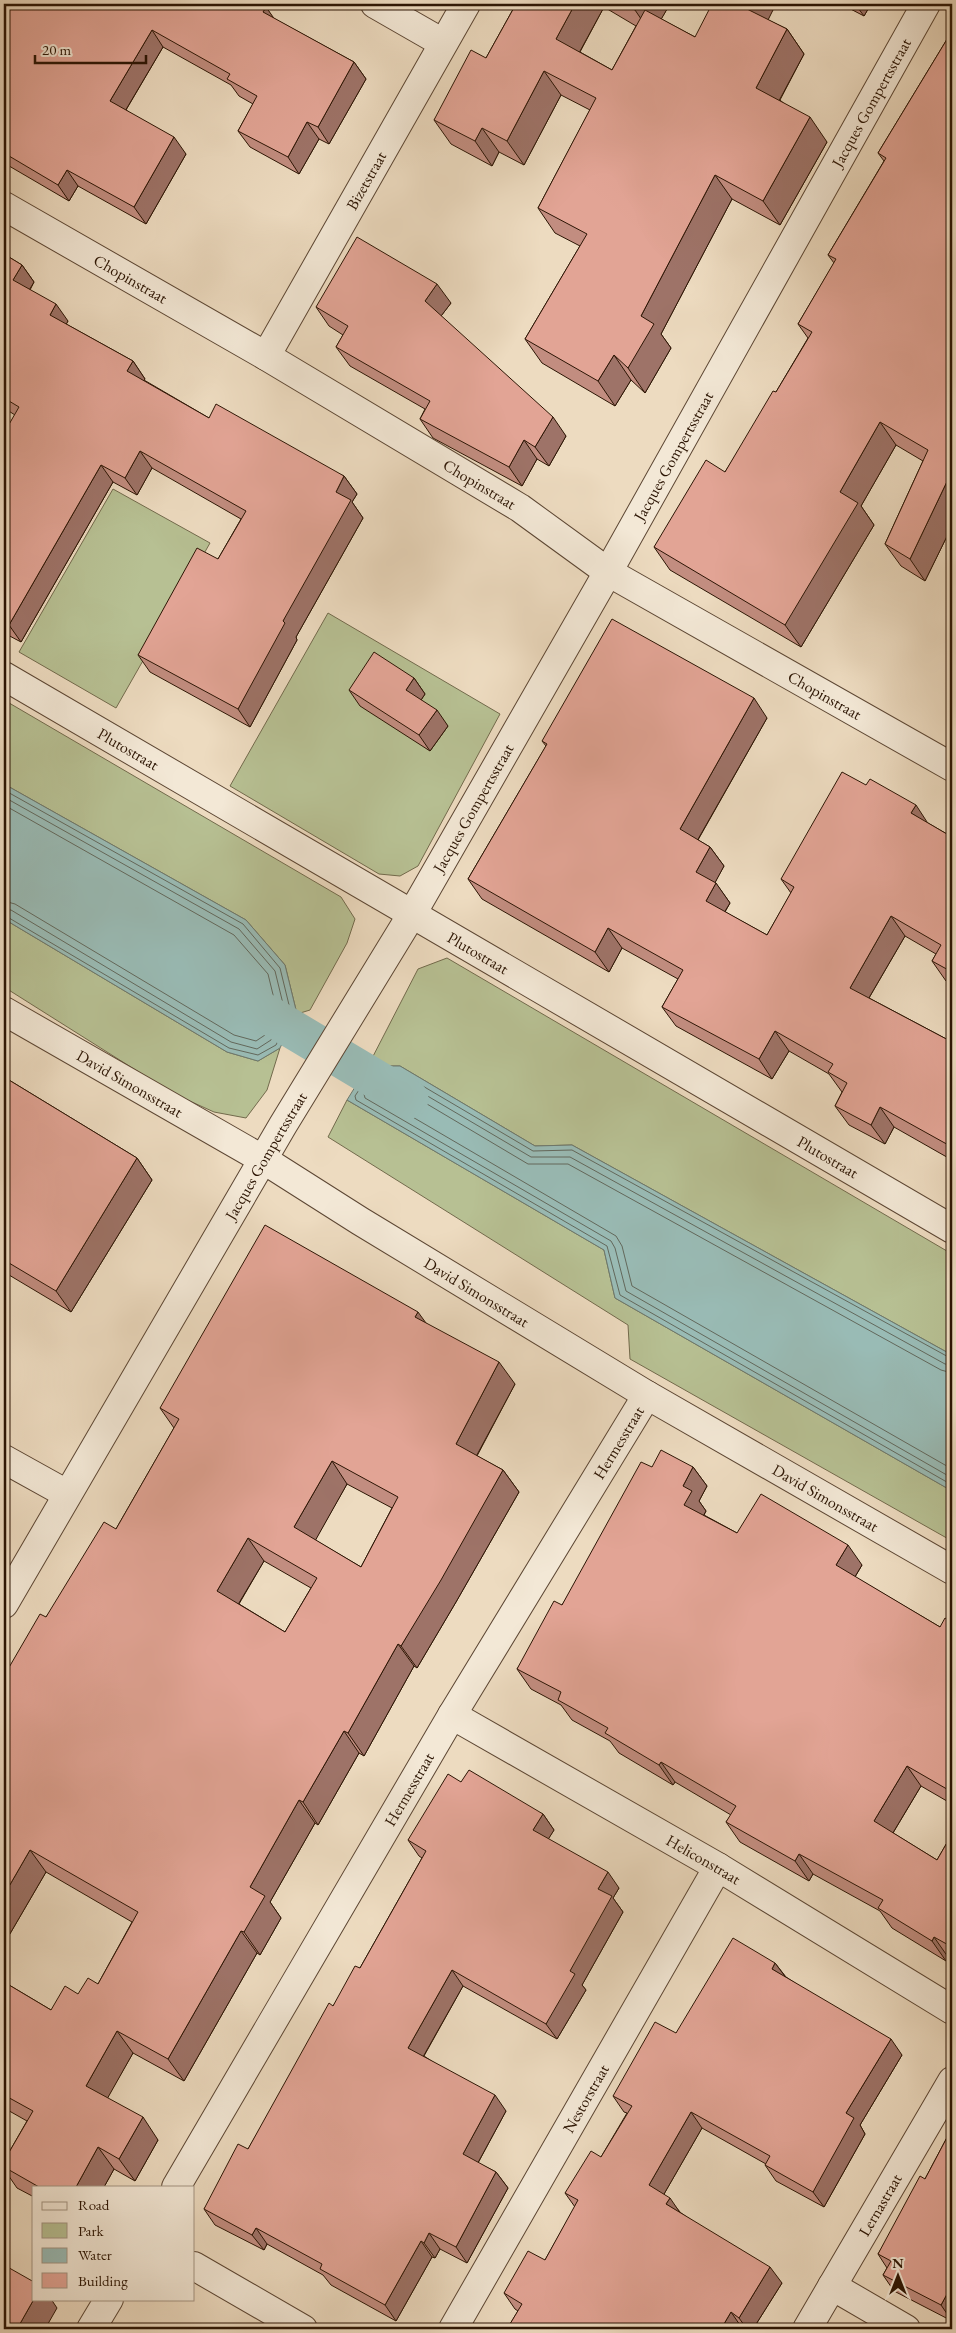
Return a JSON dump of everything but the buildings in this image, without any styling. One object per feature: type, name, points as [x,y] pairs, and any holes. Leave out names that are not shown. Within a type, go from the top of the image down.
[{"type":"street","points":[[374,4],[443,43]]},
{"type":"street","name":"Bizetstraat","points":[[266,356],[466,4]]},
{"type":"street","name":"Jacques Gompertsstraat","points":[[4,1604],[283,1125],[412,914],[608,572],[926,4]]},
{"type":"street","name":"Chopinstraat","points":[[4,206],[266,356],[520,508],[608,572],[952,767]]},
{"type":"street","name":"Plutostraat","points":[[4,676],[952,1229]]},
{"type":"street","name":"David Simonsstraat","points":[[4,1011],[264,1160],[360,1221],[647,1395],[952,1570]]},
{"type":"street","name":"Hermesstraat","points":[[177,2186],[452,1715],[647,1395]]},
{"type":"street","points":[[4,1459],[67,1494]]},
{"type":"street","name":"Heliconstraat","points":[[452,1715],[718,1867],[952,2010]]},
{"type":"street","name":"Nestorstraat","points":[[453,2329],[718,1867]]},
{"type":"street","name":"Lernastraat","points":[[807,2329],[952,2081]]},
{"type":"street","points":[[195,2267],[303,2329]]},
{"type":"street","points":[[832,2286],[906,2329]]},
{"type":"street","points":[[91,2329],[108,2300]]},
{"type":"green space","points":[[113,489],[210,543],[116,708],[19,652]]},
{"type":"green space","points":[[328,613],[500,714],[418,866],[400,876],[379,874],[230,786]]},
{"type":"green space","points":[[4,700],[341,897],[355,919],[347,943],[310,1010],[297,1014],[285,965],[246,920],[4,784]]},
{"type":"green space","points":[[4,919],[227,1052],[258,1061],[280,1048],[267,1090],[246,1118],[214,1112],[172,1093],[4,987]]},
{"type":"green space","points":[[447,958],[952,1254],[952,1355],[572,1145],[535,1146],[400,1066],[368,1066],[418,969]]},
{"type":"green space","points":[[347,1100],[604,1250],[615,1298],[952,1491],[952,1541],[630,1359],[628,1325],[328,1137]]},
{"type":"water","points":[[4,784],[246,920],[285,965],[297,1014],[280,1048],[258,1061],[227,1052],[4,919]]},
{"type":"water","points":[[368,1066],[400,1066],[535,1146],[572,1145],[952,1355],[952,1491],[615,1298],[604,1250],[347,1100]]},
{"type":"waterway","points":[[245,1001],[409,1099]]}]
